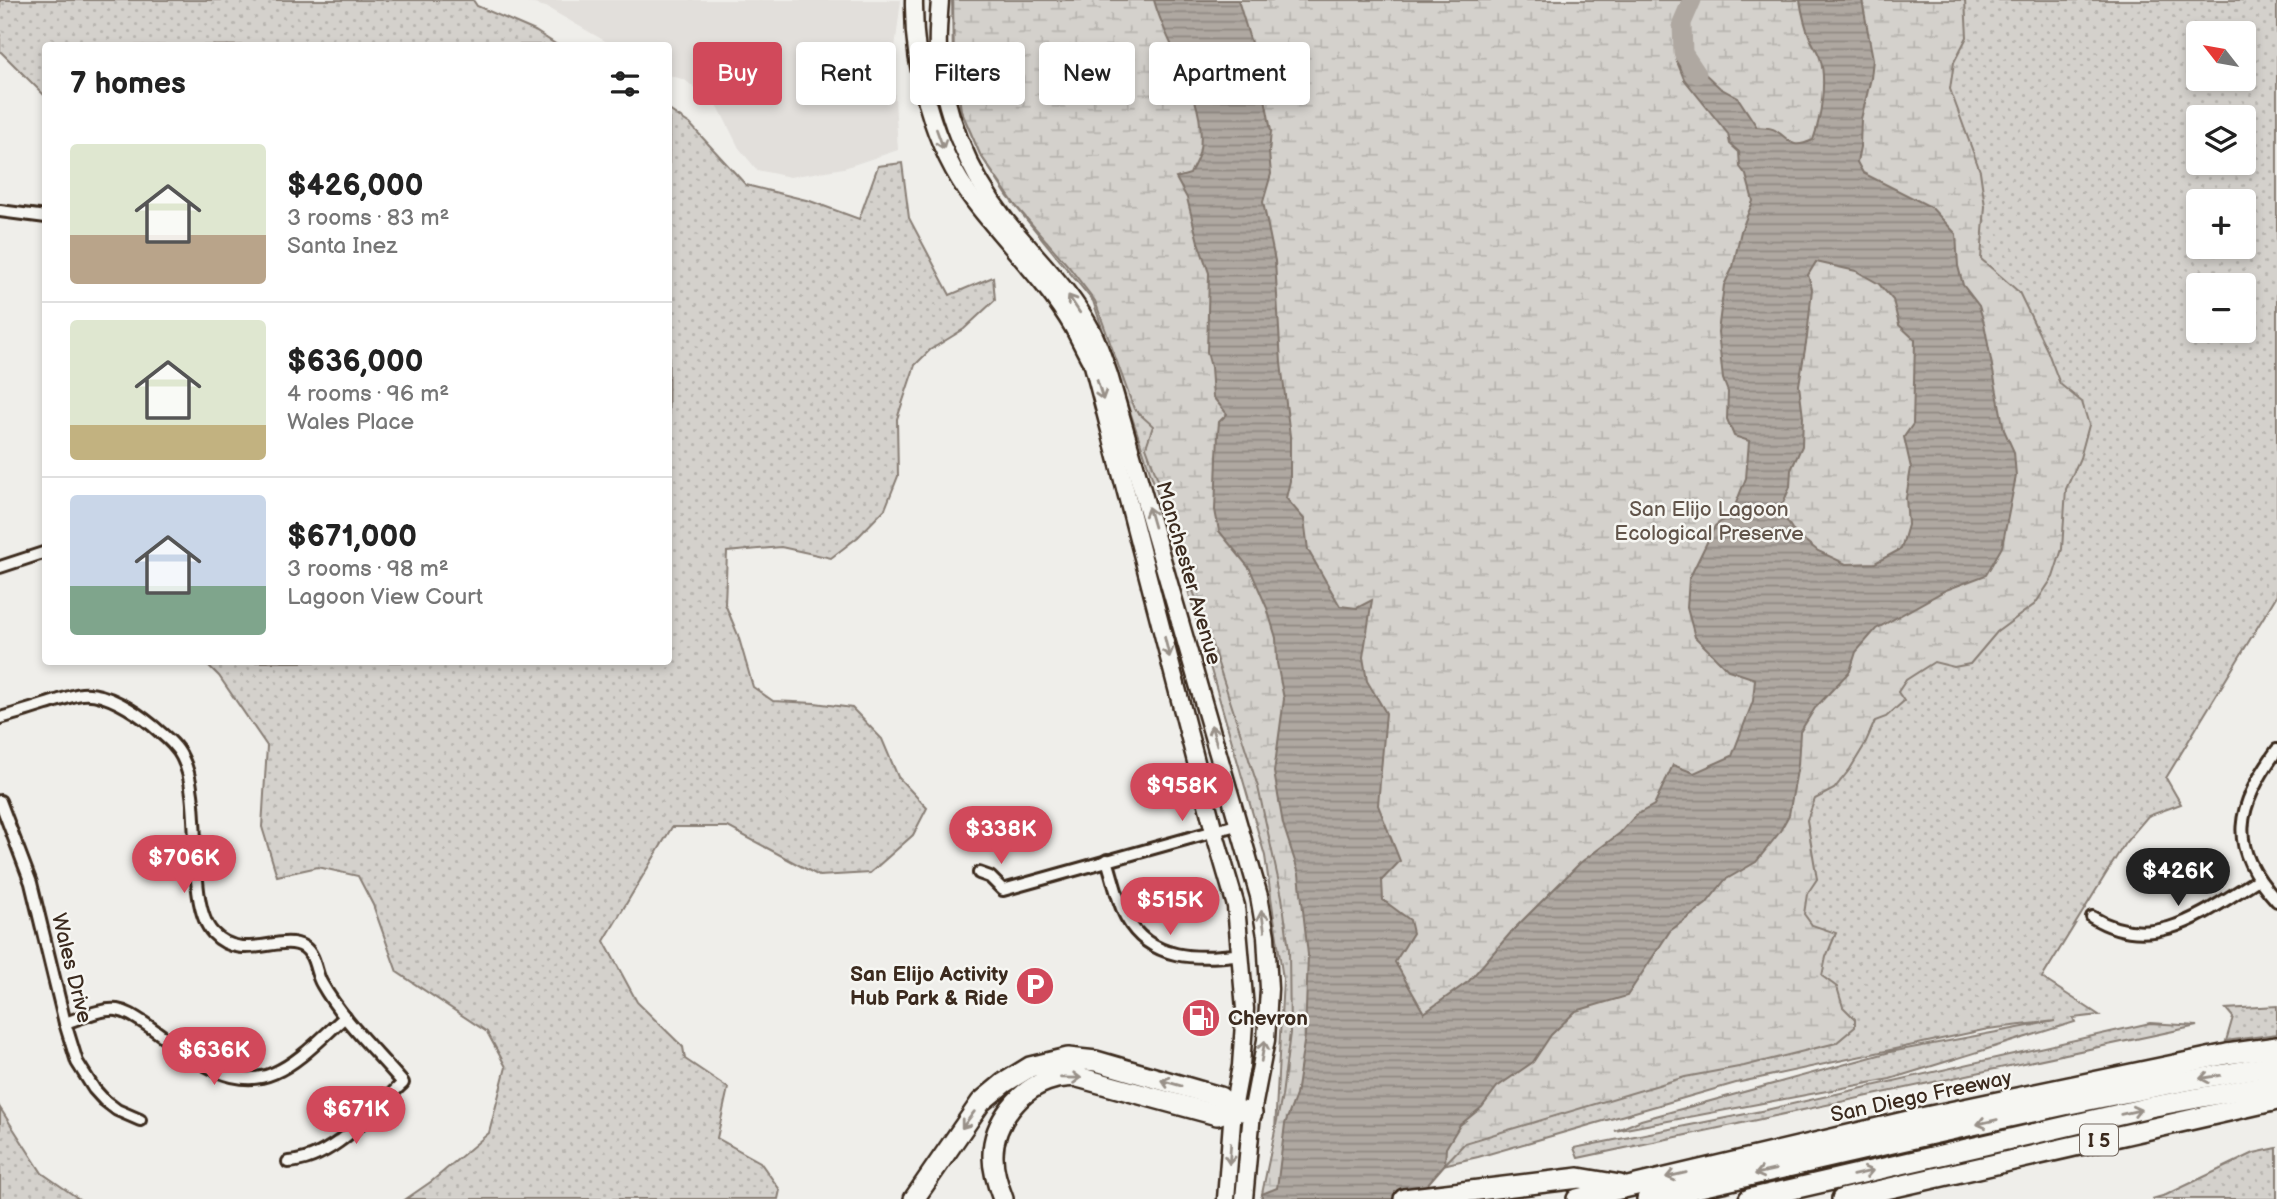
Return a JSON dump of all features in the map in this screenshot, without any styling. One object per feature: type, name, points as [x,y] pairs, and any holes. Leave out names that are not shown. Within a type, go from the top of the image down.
[{"type":"highway","name":"San Diego Freeway","points":[[1577,1199],[1947,1113],[2227,1054],[2277,1047]]},
{"type":"highway","points":[[914,1199],[981,1102],[1030,1067],[1068,1058],[1096,1061],[1220,1097],[1243,1111]]},
{"type":"highway","points":[[1647,1199],[2061,1105],[2277,1065]]},
{"type":"highway","points":[[1003,1199],[992,1155],[997,1133],[1007,1113],[1027,1091],[1052,1079],[1074,1076],[1217,1115],[1243,1111]]},
{"type":"highway","points":[[1749,1199],[2150,1107],[2277,1083]]},
{"type":"highway","name":"I 5","points":[[1842,1199],[2277,1100]]},
{"type":"highway","points":[[1404,1199],[1579,1178],[1628,1186]]},
{"type":"highway","points":[[1857,1199],[1922,1181]]},
{"type":"main road","name":"Manchester Avenue","points":[[914,0],[919,61],[929,111],[945,152],[972,200],[1031,270],[1072,325],[1093,365],[1214,831],[1236,906],[1245,1009],[1241,1066],[1244,1199]]},
{"type":"main road","name":"Manchester Avenue","points":[[940,0],[938,48],[946,96],[957,136],[980,182],[1005,220],[1062,285],[1092,331],[1110,376],[1259,896],[1266,936],[1269,989],[1266,1040],[1243,1111],[1226,1199]]},
{"type":"street","points":[[0,211],[42,216]]},
{"type":"street","points":[[0,567],[42,553]]},
{"type":"street","points":[[0,718],[83,694],[104,697],[142,718],[162,734],[182,756],[191,781],[200,908],[212,932],[230,944],[254,948],[285,943],[303,946],[313,957],[321,983],[345,1017],[403,1083],[330,1148],[314,1158],[288,1162]]},
{"type":"street","points":[[2277,750],[2260,773],[2249,795],[2244,816],[2243,841],[2248,862],[2258,880],[2277,901]]},
{"type":"street","name":"Wales Drive","points":[[0,801],[31,883],[77,1062],[104,1100],[117,1110],[140,1120]]},
{"type":"street","points":[[979,873],[990,877],[1003,890],[1240,824]]},
{"type":"street","points":[[1107,860],[1126,916],[1148,943],[1180,957],[1242,954]]},
{"type":"street","points":[[2092,917],[2104,925],[2137,933],[2163,931],[2194,919],[2258,880]]},
{"type":"street","points":[[65,1023],[106,1010],[132,1014],[208,1066],[235,1079],[270,1075],[285,1068],[345,1017]]},
{"type":"shaded area","points":[[519,0],[901,0],[896,42],[796,42],[796,105],[895,105],[898,150],[844,168],[790,177],[757,170],[739,148],[715,105],[782,105],[782,42],[693,42],[693,87],[685,80],[672,76],[672,42],[607,42],[546,7]]},
{"type":"shaded area","points":[[1154,0],[1238,0],[1251,42],[1170,42]]},
{"type":"shaded area","points":[[1800,0],[1862,0],[1873,59],[1861,119],[1857,162],[1863,173],[1931,207],[1956,234],[1958,266],[1963,285],[1979,306],[2004,430],[2014,452],[2016,476],[2002,547],[1986,575],[1946,590],[1876,629],[1856,652],[1850,671],[1815,708],[1800,732],[1798,765],[1789,815],[1779,833],[1756,862],[1725,880],[1706,904],[1670,931],[1627,996],[1576,1011],[1551,1035],[1533,1062],[1497,1087],[1482,1107],[1460,1125],[1446,1148],[1445,1164],[1426,1186],[1425,1199],[1262,1199],[1262,1194],[1277,1188],[1285,1124],[1296,1095],[1305,1036],[1308,955],[1299,874],[1283,824],[1274,772],[1284,699],[1277,663],[1276,638],[1267,608],[1250,569],[1219,531],[1215,510],[1219,422],[1227,414],[1213,397],[1207,352],[1209,273],[1187,198],[1176,178],[1190,174],[1198,156],[1201,129],[1196,105],[1266,105],[1271,131],[1271,174],[1263,202],[1275,261],[1281,363],[1290,436],[1290,481],[1286,498],[1304,519],[1308,550],[1340,606],[1357,608],[1372,600],[1363,657],[1367,681],[1386,713],[1378,805],[1400,861],[1382,880],[1383,900],[1410,920],[1413,933],[1395,962],[1424,1013],[1469,981],[1513,930],[1580,863],[1620,833],[1636,815],[1654,805],[1673,765],[1694,773],[1732,756],[1753,701],[1755,679],[1728,670],[1695,637],[1687,608],[1689,579],[1715,526],[1732,513],[1746,478],[1749,441],[1734,436],[1727,419],[1728,392],[1723,379],[1718,332],[1724,285],[1733,267],[1741,231],[1753,201],[1746,175],[1740,167],[1739,152],[1730,144],[1728,134],[1684,79],[1676,59],[1683,53],[1720,88],[1738,98],[1757,127],[1773,129],[1792,143],[1806,143],[1813,140],[1816,131],[1821,110],[1823,77],[1820,58],[1810,38]],"holes":[[[1816,262],[1856,271],[1879,284],[1893,300],[1899,325],[1915,340],[1913,424],[1904,437],[1911,468],[1906,498],[1908,525],[1901,549],[1875,563],[1846,564],[1818,551],[1794,532],[1780,510],[1790,487],[1791,470],[1802,446],[1803,417],[1799,385],[1812,289],[1808,275]]]},
{"type":"green space","points":[[0,0],[473,0],[477,6],[535,31],[552,42],[42,42],[42,93],[0,51]]},
{"type":"green space","name":"San Elijo Lagoon Ecological Preserve","points":[[952,0],[2277,0],[2277,595],[2166,778],[2181,804],[2148,816],[2125,843],[2042,978],[2099,1015],[2073,1018],[2075,1022],[1890,1079],[1615,1131],[1641,1120],[1890,1052],[2055,1021],[1988,1029],[1736,1083],[1478,1157],[1292,1199],[1274,1150],[1283,979],[1265,856],[1176,549],[1093,301],[1008,197],[980,154],[960,105],[1025,105],[1025,42],[953,42]]},
{"type":"green space","name":"San Elijo Lagoon Ecological Preserve","points":[[953,0],[1965,0],[1967,37],[1954,62],[1950,89],[1980,171],[1985,206],[1981,259],[2019,292],[2060,384],[2082,402],[2089,425],[2080,458],[2066,489],[2062,549],[2053,577],[2035,604],[1997,632],[1970,664],[1954,667],[1934,662],[1906,680],[1898,692],[1904,701],[1886,717],[1875,721],[1850,769],[1834,789],[1815,799],[1807,820],[1817,879],[1807,894],[1804,914],[1812,925],[1836,933],[1822,976],[1837,987],[1843,1007],[1855,1019],[1855,1027],[1836,1043],[1744,1066],[1685,1077],[1465,1143],[1445,1164],[1290,1199],[1261,1199],[1282,1096],[1290,1033],[1289,950],[1282,897],[1258,787],[1190,583],[1179,537],[1146,447],[1153,426],[1134,409],[1095,301],[1015,205],[980,154],[961,110],[960,105],[1025,105],[1025,42],[954,42]]},
{"type":"green space","points":[[672,112],[690,124],[746,185],[810,201],[859,219],[878,166],[902,163],[909,218],[950,295],[993,277],[995,300],[964,329],[930,350],[915,365],[897,419],[898,476],[885,509],[858,537],[831,558],[781,547],[727,552],[725,604],[738,635],[753,687],[773,701],[852,708],[882,739],[898,777],[927,808],[913,835],[870,873],[819,876],[728,827],[672,827],[604,941],[637,1002],[683,1047],[685,1059],[728,1088],[717,1138],[760,1162],[780,1190],[778,1199],[406,1199],[489,1133],[506,1067],[487,1032],[397,972],[373,905],[358,876],[318,867],[277,876],[262,827],[267,746],[219,676],[208,665],[672,665]]},
{"type":"green space","points":[[2277,1006],[2277,1034],[2226,1041],[2233,1017],[2226,1009]]},
{"type":"green space","points":[[2150,1023],[2197,1026],[1578,1158],[1574,1148],[1766,1110]]},
{"type":"green space","points":[[0,1108],[42,1173],[79,1199],[0,1199]]},
{"type":"green space","points":[[2277,1148],[2277,1199],[2152,1199],[2166,1195],[2254,1153]]},
{"type":"waterway","points":[[1692,0],[1682,23],[1683,53],[1697,74]]},
{"type":"place","name":"San Elijo Activity Hub Park & Ride","points":[[1035,986]]},
{"type":"place","name":"Chevron","points":[[1201,1018]]}]
